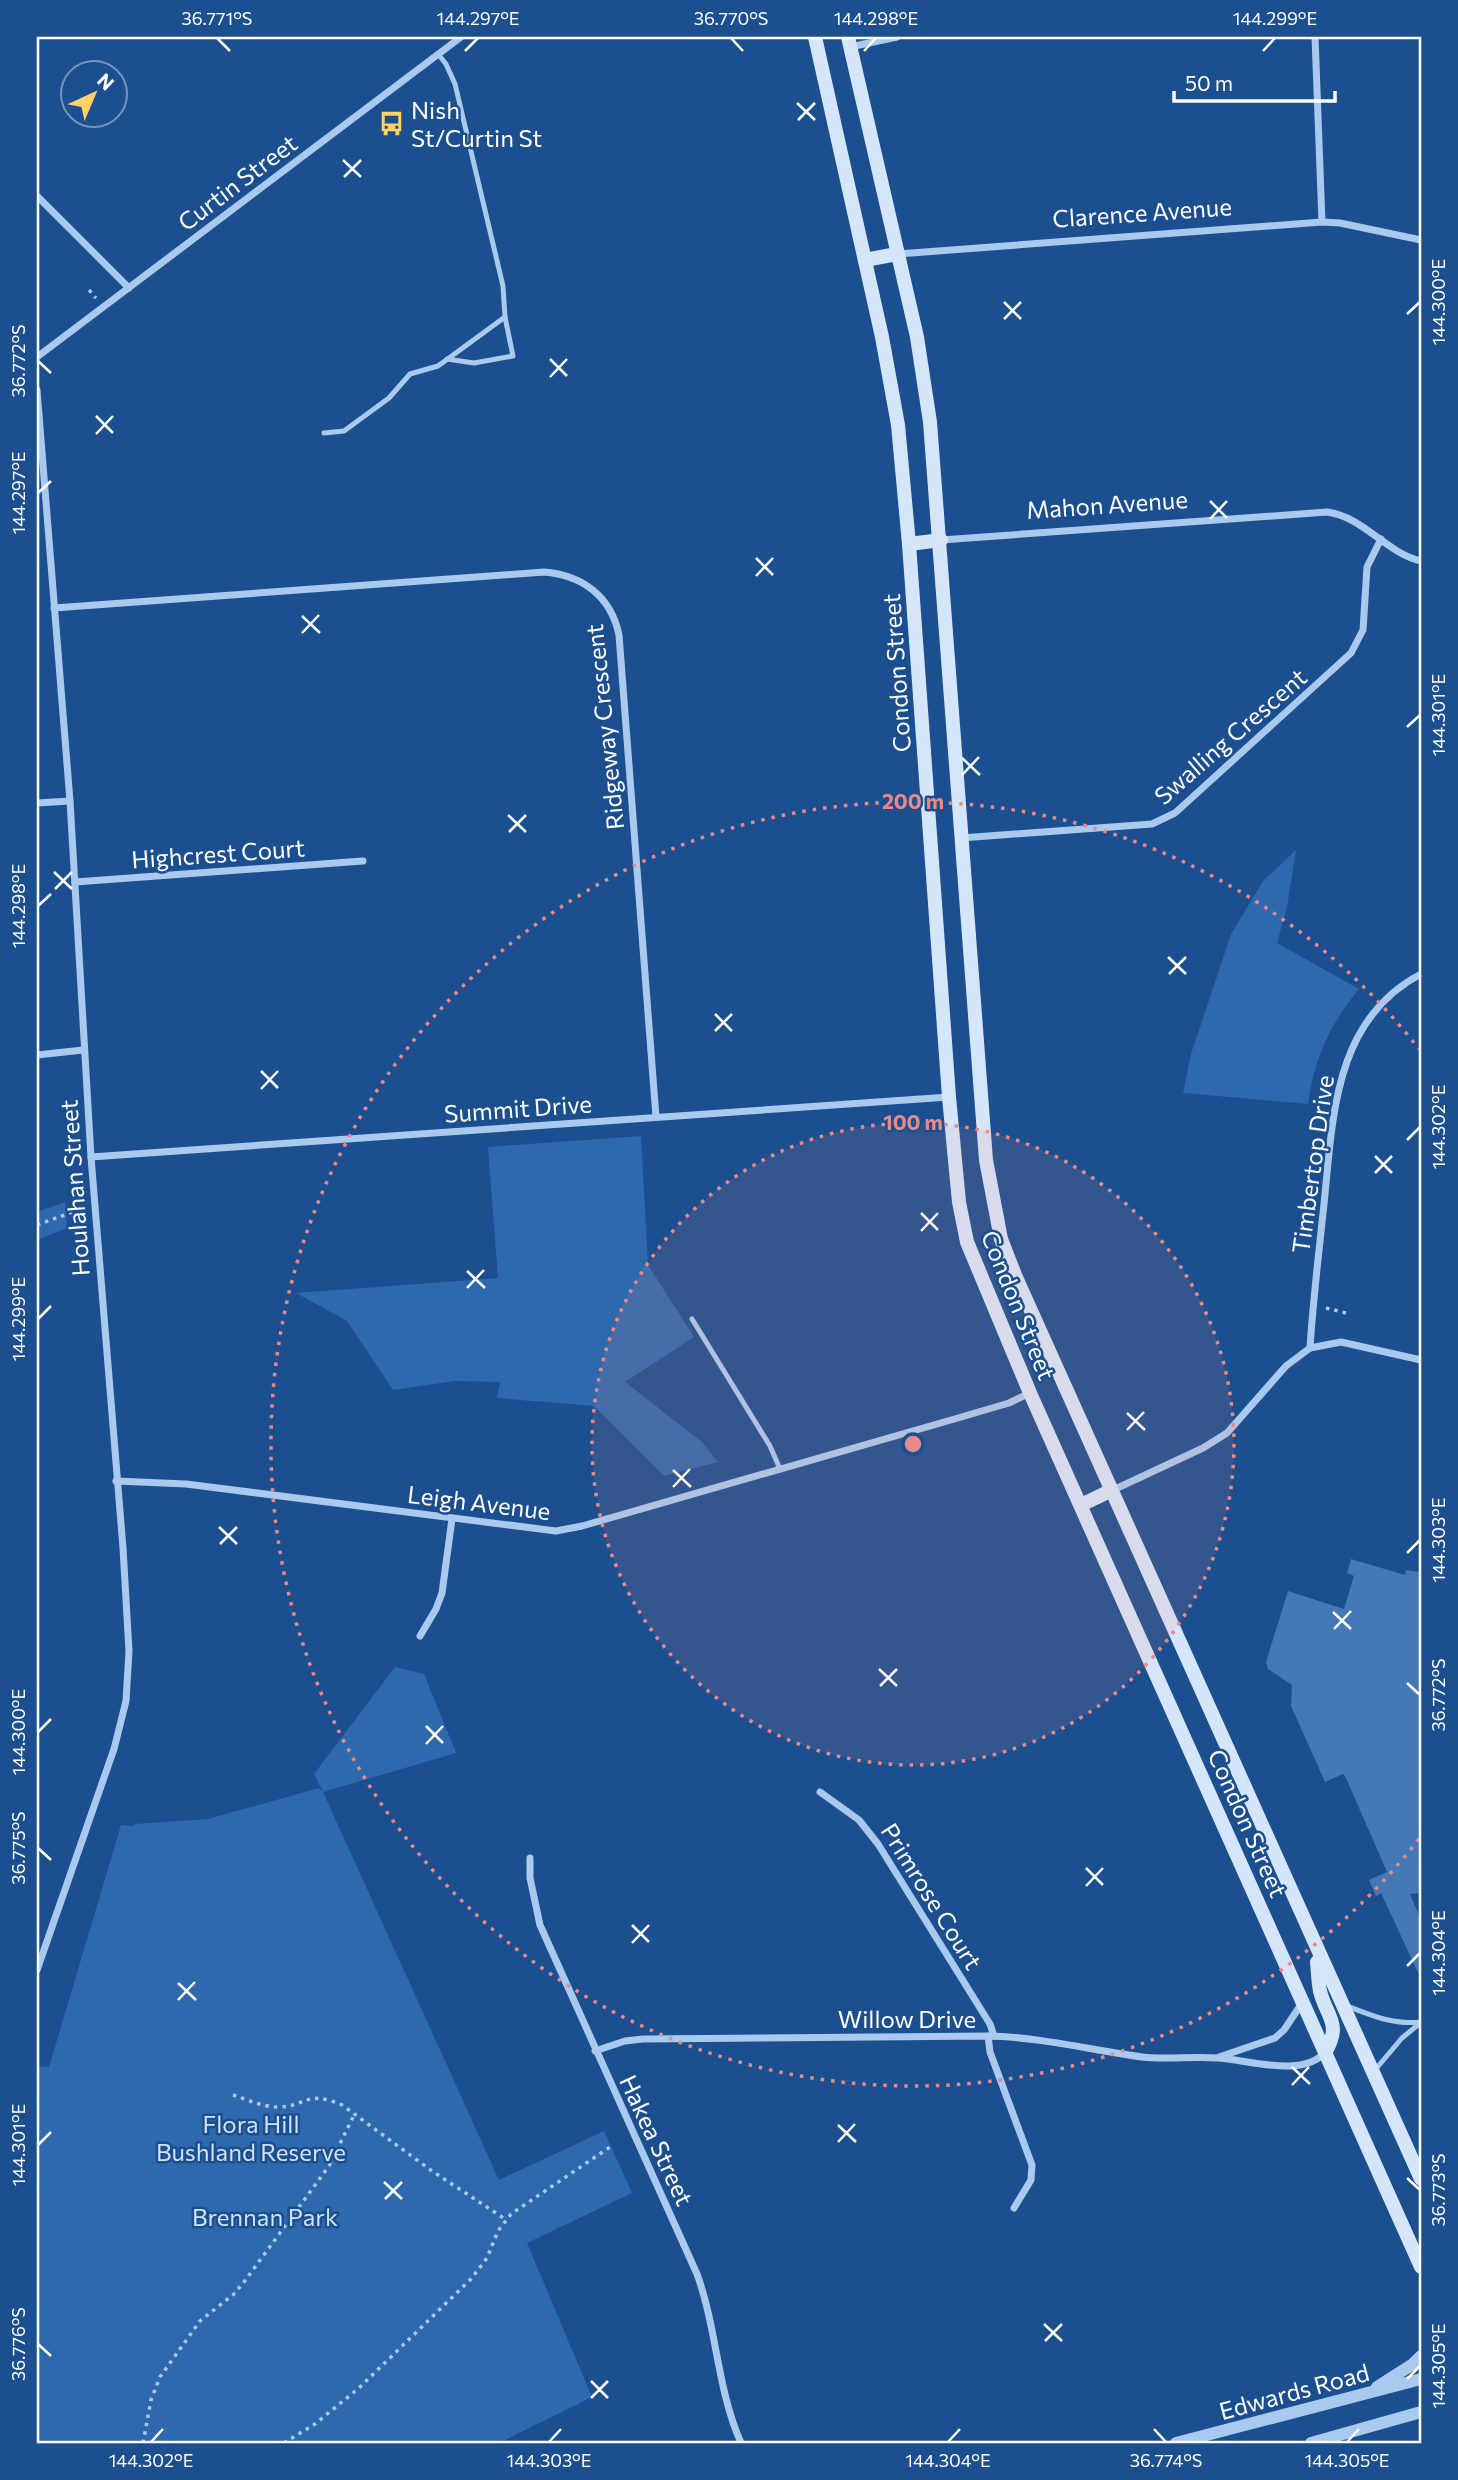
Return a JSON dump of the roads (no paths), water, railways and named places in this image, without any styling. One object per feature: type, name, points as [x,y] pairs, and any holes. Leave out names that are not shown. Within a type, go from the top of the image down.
[{"type":"main road","name":"Condon Street","points":[[815,37],[882,337],[898,425],[949,1097],[959,1202],[967,1242],[1030,1394],[1421,2267]]},
{"type":"main road","name":"Condon Street","points":[[849,42],[924,379],[930,422],[985,1147],[992,1200],[1001,1238],[1110,1491],[1421,2179]]},
{"type":"main road","name":"Clarence Avenue","points":[[865,260],[897,254]]},
{"type":"main road","name":"Mahon Avenue","points":[[909,544],[941,540]]},
{"type":"main road","points":[[1081,1505],[1110,1491]]},
{"type":"main road","points":[[1315,1946],[1320,1992],[1334,2030],[1326,2050]]},
{"type":"street","points":[[849,42],[897,37]]},
{"type":"street","points":[[1315,37],[1322,222]]},
{"type":"street","name":"Curtin Street","points":[[37,357],[458,38]]},
{"type":"street","points":[[37,196],[129,288]]},
{"type":"street","name":"Clarence Avenue","points":[[897,254],[1322,222],[1340,223],[1421,240]]},
{"type":"street","name":"Houlahan Street","points":[[37,390],[70,801],[90,1157],[123,1548],[129,1651],[126,1701],[117,1740],[37,1970]]},
{"type":"street","name":"Mahon Avenue","points":[[941,540],[1327,512],[1351,518],[1401,553],[1421,561]]},
{"type":"street","name":"Swalling Crescent","points":[[961,838],[1152,824],[1175,813],[1352,653],[1363,630],[1367,567],[1381,539]]},
{"type":"street","name":"Ridgeway Crescent","points":[[54,608],[544,572],[563,574],[590,587],[612,610],[619,635],[656,1117]]},
{"type":"street","points":[[37,803],[70,801]]},
{"type":"street","name":"Highcrest Court","points":[[75,882],[363,861]]},
{"type":"street","name":"Timbertop Drive","points":[[1310,1348],[1332,1130],[1341,1075],[1359,1034],[1371,1016],[1401,987],[1421,974]]},
{"type":"street","points":[[37,1055],[83,1050]]},
{"type":"street","name":"Summit Drive","points":[[90,1157],[949,1097]]},
{"type":"street","points":[[1110,1491],[1203,1448],[1227,1433],[1286,1366],[1310,1348],[1341,1342],[1421,1360]]},
{"type":"street","name":"Leigh Avenue","points":[[116,1481],[186,1484],[537,1530],[570,1530],[990,1409],[1030,1394]]},
{"type":"street","points":[[420,1636],[442,1593],[452,1519]]},
{"type":"street","name":"Primrose Court","points":[[820,1792],[859,1819],[878,1844],[990,2024],[994,2065],[1032,2165],[1031,2180],[1014,2208]]},
{"type":"street","name":"Hakea Street","points":[[530,1858],[530,1878],[540,1925],[697,2274],[705,2297],[728,2411],[741,2443]]},
{"type":"street","name":"Willow Drive","points":[[1219,2057],[1275,2038],[1284,2030],[1303,2000]]},
{"type":"street","name":"Willow Drive","points":[[596,2051],[625,2041],[643,2039],[991,2036],[1161,2059],[1219,2057],[1261,2065],[1300,2065],[1320,2058],[1326,2050]]},
{"type":"street","points":[[1365,2394],[1413,2364],[1421,2356]]},
{"type":"street","name":"Edwards Road","points":[[1180,2443],[1421,2379]]},
{"type":"street","points":[[1311,2443],[1421,2412]]},
{"type":"lane","points":[[438,54],[453,76],[455,84],[503,286],[505,317],[513,356],[474,363],[447,359]]},
{"type":"lane","points":[[324,433],[344,431],[389,398],[410,374],[433,368],[505,317]]},
{"type":"lane","points":[[691,1319],[770,1446],[780,1469]]},
{"type":"lane","points":[[1341,2004],[1389,2021],[1407,2024],[1421,2022]]},
{"type":"lane","points":[[1373,2072],[1402,2038],[1421,2022]]},
{"type":"place","name":"Nish St/Curtin St","points":[[391,123]]},
{"type":"park label","name":"Flora Hill Bushland Reserve","points":[[251,2137]]},
{"type":"park label","name":"Brennan Park","points":[[265,2216]]}]
